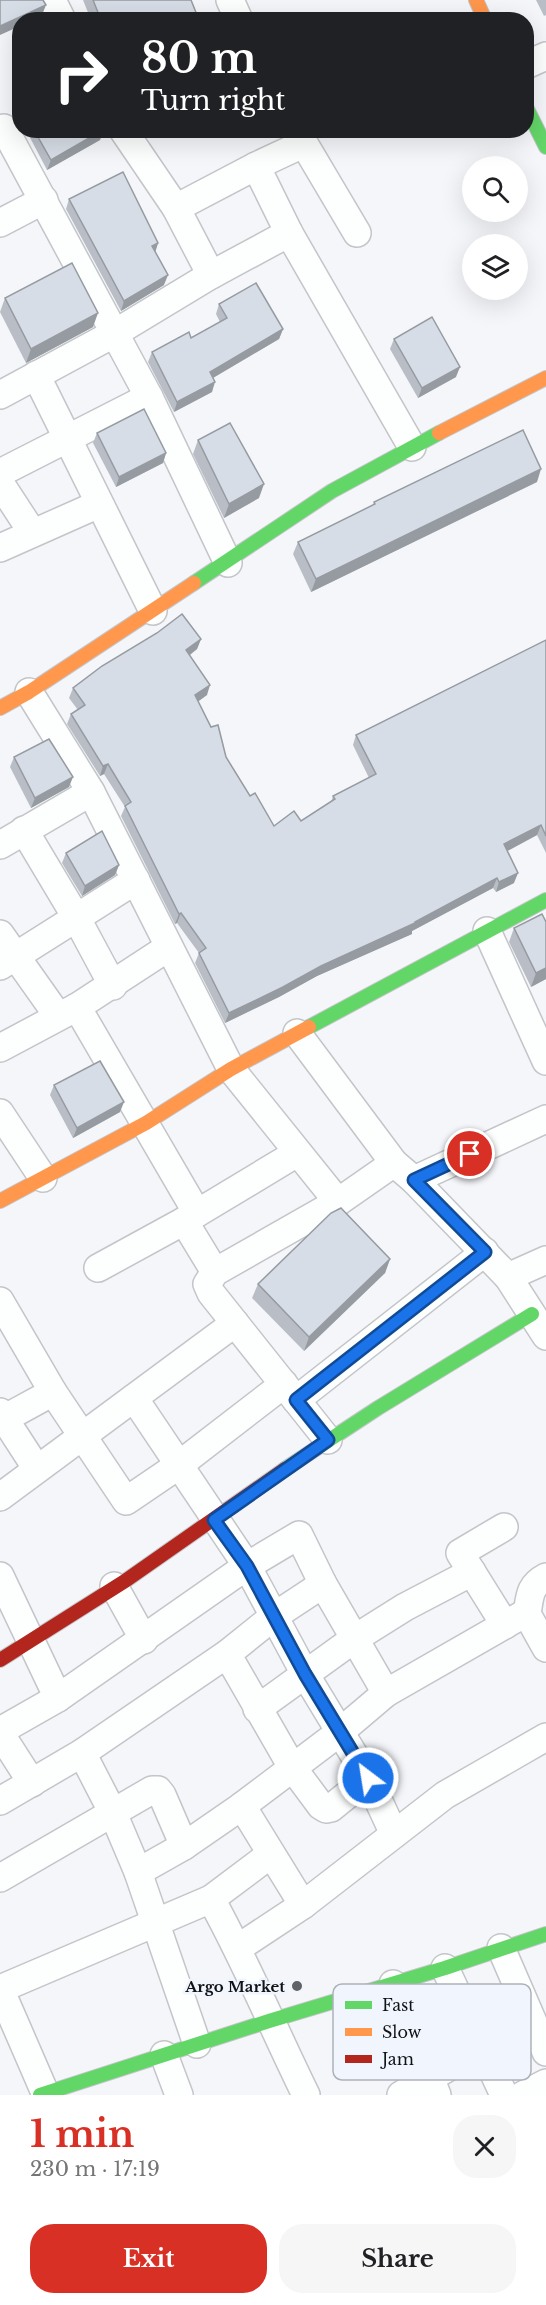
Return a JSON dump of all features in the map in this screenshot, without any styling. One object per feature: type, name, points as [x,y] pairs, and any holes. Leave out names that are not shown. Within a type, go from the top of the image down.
[{"type":"street","points":[[534,123],[546,147]]},
{"type":"street","points":[[14,138],[44,200],[149,397],[228,563]]},
{"type":"street","points":[[136,138],[211,275]]},
{"type":"street","points":[[176,208],[256,166],[298,138]]},
{"type":"street","points":[[300,138],[357,232]]},
{"type":"street","points":[[256,166],[289,232],[412,447]]},
{"type":"street","points":[[0,223],[44,200]]},
{"type":"street","points":[[0,395],[115,333],[211,275],[289,232]]},
{"type":"street","points":[[36,375],[153,611]]},
{"type":"street","points":[[338,1202],[231,1069],[91,792],[9,700],[228,563],[332,491],[546,378]]},
{"type":"street","points":[[0,473],[149,397]]},
{"type":"street","points":[[0,483],[32,532]]},
{"type":"street","points":[[0,548],[99,504]]},
{"type":"street","points":[[0,844],[91,792]]},
{"type":"street","points":[[24,830],[76,917],[113,986]]},
{"type":"street","points":[[136,880],[76,917],[5,952],[67,1012],[146,1123],[215,1272]]},
{"type":"street","points":[[0,1201],[146,1123],[231,1069],[546,900]]},
{"type":"street","points":[[487,931],[546,1061]]},
{"type":"street","points":[[0,1048],[113,986],[169,947]]},
{"type":"street","points":[[0,1660],[214,1520],[328,1440],[539,1325],[508,1277],[414,1180],[394,1163],[297,1033]]},
{"type":"street","points":[[0,1113],[43,1178]]},
{"type":"street","points":[[414,1180],[546,1119]]},
{"type":"street","points":[[98,1268],[190,1217],[297,1153]]},
{"type":"street","points":[[328,1440],[211,1293],[207,1284],[215,1272],[338,1202],[394,1163]]},
{"type":"street","points":[[0,1301],[53,1392],[126,1501],[290,1392],[485,1252]]},
{"type":"street","points":[[508,1277],[546,1260]]},
{"type":"street","points":[[0,1497],[236,1323]]},
{"type":"street","points":[[36,1469],[1,1417],[53,1392]]},
{"type":"street","points":[[134,1398],[247,1566],[305,1674],[368,1778],[394,1834]]},
{"type":"street","points":[[504,1527],[460,1553],[472,1572],[515,1620],[545,1644]]},
{"type":"street","points":[[32,1783],[0,1732],[58,1698],[247,1566],[299,1535],[323,1584],[386,1693]]},
{"type":"street","points":[[257,1709],[354,1639],[405,1607],[472,1572]]},
{"type":"street","points":[[138,1872],[184,1846],[242,1806],[340,1732],[386,1693],[515,1620],[536,1583],[546,1577]]},
{"type":"street","points":[[2,1584],[58,1698]]},
{"type":"street","points":[[0,1801],[81,1753],[227,1654],[273,1617],[323,1584]]},
{"type":"street","points":[[114,1586],[144,1640]]},
{"type":"street","points":[[227,1654],[292,1767],[326,1809],[332,1808],[368,1778]]},
{"type":"street","points":[[238,1948],[303,1905],[445,1796],[546,1737]]},
{"type":"street","points":[[81,1753],[113,1813],[138,1872],[197,2044]]},
{"type":"street","points":[[2,1873],[152,1790],[158,1790],[184,1846]]},
{"type":"street","points":[[242,1806],[303,1905]]},
{"type":"street","points":[[271,1854],[211,1899],[0,1989],[44,2094],[103,2086],[164,2055],[333,2002]]},
{"type":"street","points":[[211,1899],[238,1948],[269,2021],[306,2095]]},
{"type":"street","points":[[393,1984],[546,1934]]},
{"type":"street","points":[[501,1948],[517,1984]]},
{"type":"street","points":[[445,1968],[453,1984]]},
{"type":"street","points":[[531,2017],[546,2052]]},
{"type":"street","points":[[164,2055],[178,2095]]},
{"type":"street","points":[[497,2080],[504,2095]]},
{"type":"street","points":[[524,2095],[546,2083]]},
{"type":"street","points":[[401,2095],[433,2087]]},
{"type":"building","points":[[0,0],[43,0],[46,5],[31,12],[12,12],[12,21],[0,26]]},
{"type":"building","points":[[93,0],[191,0],[196,12],[98,12]]},
{"type":"building","points":[[39,138],[89,138],[51,160]]},
{"type":"building","points":[[123,172],[158,243],[152,246],[168,275],[124,301],[69,199]]},
{"type":"building","points":[[72,263],[98,313],[31,349],[5,298]]},
{"type":"building","points":[[256,283],[283,329],[210,372],[215,382],[177,402],[152,352],[189,332],[191,338],[227,318],[219,304]]},
{"type":"building","points":[[432,317],[460,367],[422,388],[394,339]]},
{"type":"building","points":[[144,409],[166,453],[119,477],[97,433]]},
{"type":"building","points":[[230,423],[264,484],[229,504],[198,440]]},
{"type":"building","points":[[523,430],[541,469],[316,579],[298,542],[375,504],[374,502]]},
{"type":"building","points":[[182,614],[201,639],[186,650],[210,685],[195,695],[211,727],[218,725],[226,757],[250,796],[255,793],[274,826],[294,811],[301,821],[335,799],[333,796],[376,774],[356,735],[546,640],[546,836],[541,825],[504,844],[518,873],[499,882],[497,878],[415,923],[321,966],[229,1013],[199,953],[206,948],[181,913],[179,914],[125,806],[131,802],[108,764],[103,766],[71,714],[85,705],[73,688],[102,666],[157,633]]},
{"type":"building","points":[[49,739],[73,777],[35,798],[14,757]]},
{"type":"building","points":[[102,831],[119,865],[85,886],[66,853]]},
{"type":"building","points":[[542,914],[546,922],[546,968],[536,973],[514,928]]},
{"type":"building","points":[[100,1061],[124,1102],[77,1128],[54,1085]]},
{"type":"building","points":[[341,1208],[390,1259],[309,1337],[258,1284],[331,1213]]},
{"type":"traffic: fast","points":[[534,123],[546,147]]},
{"type":"traffic: fast","points":[[194,583],[332,491],[439,433]]},
{"type":"traffic: fast","points":[[309,1027],[546,900]]},
{"type":"traffic: fast","points":[[285,1469],[378,1408],[532,1314]]},
{"type":"traffic: fast","points":[[392,1984],[546,1934]]},
{"type":"traffic: fast","points":[[40,2095],[333,2002]]},
{"type":"traffic: slow","points":[[476,0],[481,12]]},
{"type":"traffic: slow","points":[[439,433],[546,378]]},
{"type":"traffic: slow","points":[[0,708],[29,692],[194,583]]},
{"type":"traffic: slow","points":[[0,1201],[146,1123],[231,1069],[309,1027]]},
{"type":"traffic: jam","points":[[0,1660],[125,1581],[285,1469]]},
{"type":"place","name":"Argo Market","points":[[297,1986]]},
{"type":"route","points":[[368,1778],[305,1674],[247,1566],[214,1520],[328,1440],[296,1400],[485,1252],[414,1180],[470,1154]]}]
